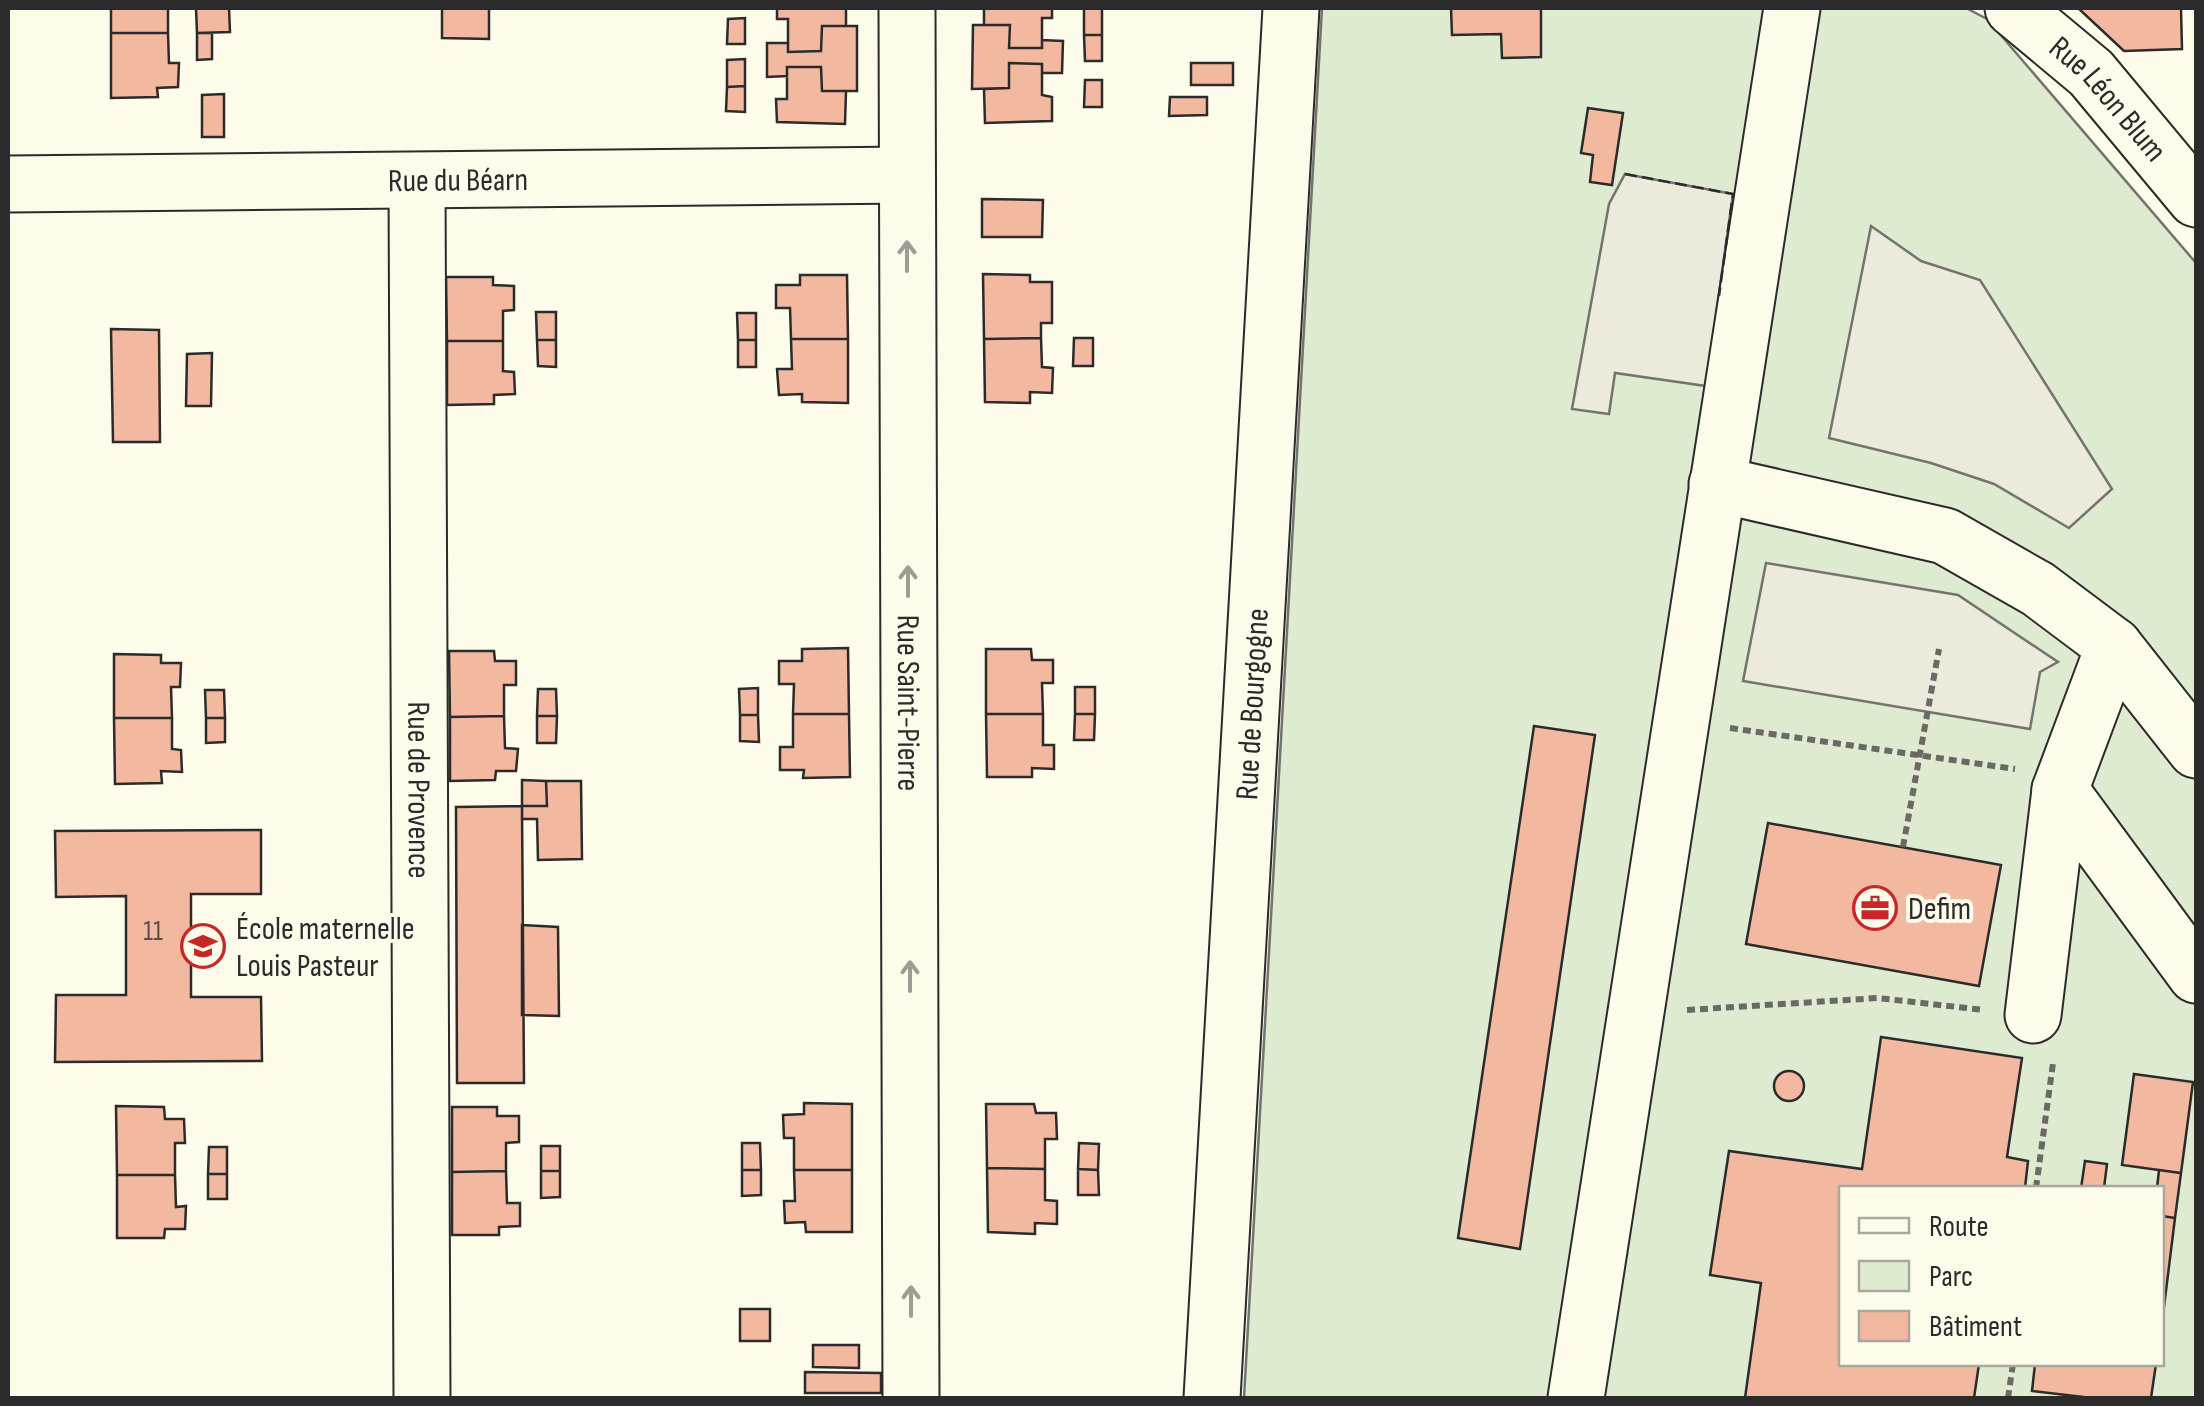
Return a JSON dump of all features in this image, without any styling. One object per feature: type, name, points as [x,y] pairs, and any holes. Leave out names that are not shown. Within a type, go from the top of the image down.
[{"type":"street","name":"Rue Saint-Pierre","points":[[907,8],[911,1398]]},
{"type":"street","name":"Rue de Bourgogne","points":[[1212,1398],[1291,8]]},
{"type":"street","points":[[1576,1398],[1792,8]]},
{"type":"street","name":"Rue Léon Blum","points":[[2013,8],[2092,73],[2196,199]]},
{"type":"street","name":"Rue du Béarn","points":[[8,184],[907,175]]},
{"type":"street","name":"Rue de Provence","points":[[417,182],[422,1398]]},
{"type":"street","points":[[1717,484],[1945,536],[2038,589],[2114,646],[2196,750]]},
{"type":"street","points":[[2033,1015],[2060,790],[2114,646]]},
{"type":"street","points":[[2060,790],[2196,975]]},
{"type":"path","points":[[1904,848],[1939,650]]},
{"type":"path","points":[[1679,721],[2012,768],[2060,790]]},
{"type":"path","points":[[1636,1014],[1878,998],[2033,1015],[2054,1057],[2036,1186]]},
{"type":"path","points":[[2008,1398],[2013,1366]]},
{"type":"green space","points":[[1322,8],[1966,8],[1987,19],[2196,263],[2196,1398],[1244,1398]]},
{"type":"shaded area","points":[[1625,174],[1733,194],[1706,386],[1615,373],[1609,414],[1572,409],[1609,204]]},
{"type":"shaded area","points":[[1871,226],[1921,261],[1980,280],[2112,489],[2069,528],[1994,484],[1931,463],[1829,438]]},
{"type":"shaded area","points":[[1766,563],[1958,595],[2058,662],[2040,672],[2030,729],[1743,681]]},
{"type":"building","points":[[111,8],[168,8],[168,33],[111,33]]},
{"type":"building","points":[[196,8],[229,8],[230,32],[197,33]]},
{"type":"building","points":[[442,8],[489,8],[489,39],[442,38]]},
{"type":"building","points":[[777,8],[846,8],[846,26],[822,26],[821,51],[788,52],[788,19],[777,19]]},
{"type":"building","points":[[984,8],[1052,8],[1052,18],[1042,18],[1042,48],[1009,48],[1010,25],[984,25]]},
{"type":"building","points":[[1084,8],[1102,8],[1102,35],[1084,35]]},
{"type":"building","points":[[1451,8],[1541,8],[1541,57],[1502,58],[1501,34],[1452,35]]},
{"type":"building","points":[[2078,8],[2181,8],[2182,49],[2124,51]]},
{"type":"building","points":[[745,18],[745,44],[727,44],[728,19]]},
{"type":"building","points":[[973,25],[1010,25],[1009,48],[1042,48],[1042,40],[1063,41],[1062,73],[1042,73],[1042,64],[1009,63],[1009,88],[972,89]]},
{"type":"building","points":[[822,26],[857,26],[857,91],[822,91],[821,67],[787,67],[787,76],[767,77],[767,43],[788,43],[788,52],[821,51]]},
{"type":"building","points":[[111,33],[168,33],[169,63],[179,63],[178,87],[157,88],[158,97],[111,98]]},
{"type":"building","points":[[197,33],[212,33],[212,59],[197,60]]},
{"type":"building","points":[[1084,35],[1102,35],[1102,61],[1085,61]]},
{"type":"building","points":[[745,59],[745,86],[727,87],[727,60]]},
{"type":"building","points":[[1009,63],[1042,64],[1042,95],[1052,97],[1052,121],[985,123],[984,89],[1009,88]]},
{"type":"building","points":[[1191,63],[1233,63],[1233,85],[1191,85]]},
{"type":"building","points":[[787,67],[821,67],[822,91],[846,91],[845,124],[777,122],[776,99],[787,99]]},
{"type":"building","points":[[1085,80],[1102,80],[1102,107],[1084,107]]},
{"type":"building","points":[[745,86],[745,112],[726,111],[727,87]]},
{"type":"building","points":[[224,94],[224,137],[202,137],[202,95]]},
{"type":"building","points":[[1170,97],[1207,97],[1207,115],[1169,116]]},
{"type":"building","points":[[1588,108],[1623,113],[1612,185],[1590,182],[1593,155],[1581,153]]},
{"type":"building","points":[[982,199],[1043,200],[1042,237],[982,237]]},
{"type":"building","points":[[983,274],[1030,275],[1030,282],[1052,282],[1052,323],[1041,323],[1041,338],[984,339]]},
{"type":"building","points":[[800,275],[847,275],[848,339],[791,339],[790,308],[776,308],[776,285],[800,285]]},
{"type":"building","points":[[446,277],[493,277],[493,285],[514,286],[514,310],[503,311],[503,341],[447,341]]},
{"type":"building","points":[[536,312],[556,312],[556,340],[537,340]]},
{"type":"building","points":[[737,313],[756,313],[756,340],[738,340]]},
{"type":"building","points":[[111,329],[159,330],[160,442],[113,442]]},
{"type":"building","points":[[1041,338],[1042,367],[1053,368],[1052,393],[1030,392],[1030,403],[985,402],[984,339]]},
{"type":"building","points":[[1074,338],[1093,338],[1093,366],[1073,366]]},
{"type":"building","points":[[791,339],[848,339],[848,403],[802,402],[802,394],[779,395],[777,369],[792,369]]},
{"type":"building","points":[[537,340],[556,340],[556,367],[538,366]]},
{"type":"building","points":[[738,340],[756,340],[756,367],[738,367]]},
{"type":"building","points":[[447,341],[503,341],[503,371],[514,372],[515,394],[494,395],[494,404],[447,405]]},
{"type":"building","points":[[212,353],[211,406],[186,406],[187,354]]},
{"type":"building","points":[[848,648],[849,714],[793,714],[794,684],[779,684],[779,661],[802,661],[802,649]]},
{"type":"building","points":[[986,649],[1031,649],[1032,660],[1053,660],[1053,683],[1042,683],[1043,714],[986,714]]},
{"type":"building","points":[[449,651],[494,651],[495,661],[516,661],[516,685],[504,685],[504,716],[450,717]]},
{"type":"building","points":[[114,654],[161,655],[161,663],[181,663],[180,687],[171,687],[172,718],[114,718]]},
{"type":"building","points":[[1075,687],[1095,687],[1095,714],[1075,714]]},
{"type":"building","points":[[758,688],[758,715],[740,715],[739,689]]},
{"type":"building","points":[[538,689],[556,689],[557,716],[537,716]]},
{"type":"building","points":[[205,690],[224,690],[225,718],[206,718]]},
{"type":"building","points":[[793,714],[849,714],[850,777],[803,778],[804,770],[780,770],[780,747],[793,747]]},
{"type":"building","points":[[986,714],[1043,714],[1043,745],[1054,745],[1054,769],[1032,768],[1032,777],[987,777]]},
{"type":"building","points":[[1075,714],[1095,714],[1094,740],[1074,740]]},
{"type":"building","points":[[740,715],[758,715],[759,742],[740,741]]},
{"type":"building","points":[[504,716],[505,748],[518,749],[516,771],[496,771],[495,780],[450,781],[450,717]]},
{"type":"building","points":[[537,716],[557,716],[556,743],[537,743]]},
{"type":"building","points":[[114,718],[172,718],[172,749],[181,750],[182,772],[161,771],[162,783],[115,784]]},
{"type":"building","points":[[206,718],[225,718],[225,742],[206,743]]},
{"type":"building","points":[[1534,726],[1595,735],[1520,1249],[1458,1238]]},
{"type":"building","points":[[522,780],[546,781],[547,806],[522,806]]},
{"type":"building","points":[[546,781],[581,781],[582,859],[538,860],[537,819],[522,819],[522,806],[547,806]]},
{"type":"building","points":[[522,806],[524,1083],[457,1083],[456,807]]},
{"type":"building","points":[[1768,823],[2001,865],[1979,986],[1746,944]]},
{"type":"building","points":[[261,830],[261,894],[191,894],[191,997],[261,997],[262,1061],[55,1062],[56,995],[126,995],[126,896],[56,897],[55,831]]},
{"type":"building","points":[[522,925],[558,927],[559,1016],[522,1015]]},
{"type":"building","points":[[1881,1037],[2022,1058],[2007,1157],[2028,1161],[2025,1186],[1839,1186],[1839,1366],[1979,1366],[1974,1398],[1745,1398],[1761,1283],[1710,1275],[1729,1151],[1862,1169]]},
{"type":"building","points":[[1789,1071],[1800,1075],[1804,1086],[1800,1097],[1789,1101],[1778,1097],[1774,1086],[1778,1075]]},
{"type":"building","points":[[2134,1074],[2193,1082],[2181,1173],[2122,1165]]},
{"type":"building","points":[[804,1103],[852,1104],[852,1170],[794,1170],[794,1138],[784,1138],[783,1115],[804,1114]]},
{"type":"building","points":[[986,1104],[1034,1104],[1036,1113],[1056,1113],[1057,1139],[1045,1139],[1045,1169],[987,1168]]},
{"type":"building","points":[[116,1106],[164,1107],[165,1119],[184,1119],[185,1143],[175,1143],[175,1175],[117,1175]]},
{"type":"building","points":[[452,1107],[497,1107],[497,1116],[519,1116],[519,1142],[506,1143],[506,1171],[452,1172]]},
{"type":"building","points":[[742,1143],[760,1143],[761,1170],[742,1170]]},
{"type":"building","points":[[1079,1143],[1099,1144],[1098,1170],[1078,1169]]},
{"type":"building","points":[[541,1146],[560,1146],[560,1171],[541,1171]]},
{"type":"building","points":[[209,1147],[227,1147],[227,1174],[208,1174]]},
{"type":"building","points":[[2085,1161],[2107,1164],[2104,1186],[2081,1186]]},
{"type":"building","points":[[987,1168],[1045,1169],[1045,1200],[1057,1201],[1057,1224],[1035,1223],[1035,1234],[988,1232]]},
{"type":"building","points":[[1078,1169],[1098,1170],[1099,1195],[1078,1195]]},
{"type":"building","points":[[742,1170],[761,1170],[761,1195],[742,1196]]},
{"type":"building","points":[[794,1170],[852,1170],[852,1232],[806,1232],[805,1222],[785,1223],[784,1201],[795,1201]]},
{"type":"building","points":[[2159,1170],[2181,1173],[2175,1218],[2164,1216],[2164,1186],[2157,1186]]},
{"type":"building","points":[[506,1171],[507,1203],[520,1203],[520,1226],[499,1227],[499,1235],[452,1235],[452,1172]]},
{"type":"building","points":[[541,1171],[560,1171],[560,1197],[541,1198]]},
{"type":"building","points":[[208,1174],[227,1174],[227,1199],[208,1199]]},
{"type":"building","points":[[117,1175],[175,1175],[176,1207],[186,1206],[185,1229],[165,1229],[164,1238],[117,1238]]},
{"type":"building","points":[[2164,1216],[2175,1218],[2164,1307]]},
{"type":"building","points":[[740,1309],[770,1309],[770,1341],[740,1341]]},
{"type":"building","points":[[813,1345],[859,1345],[859,1368],[813,1367]]},
{"type":"building","points":[[2035,1366],[2156,1366],[2151,1398],[2092,1398],[2032,1391]]},
{"type":"building","points":[[805,1372],[881,1373],[881,1393],[805,1393]]},
{"type":"fence","points":[[1625,174],[1733,194],[1719,296]]},
{"type":"place","name":"Defim","points":[[1875,908]]},
{"type":"place","name":"École maternelle Louis Pasteur","points":[[203,946]]}]
